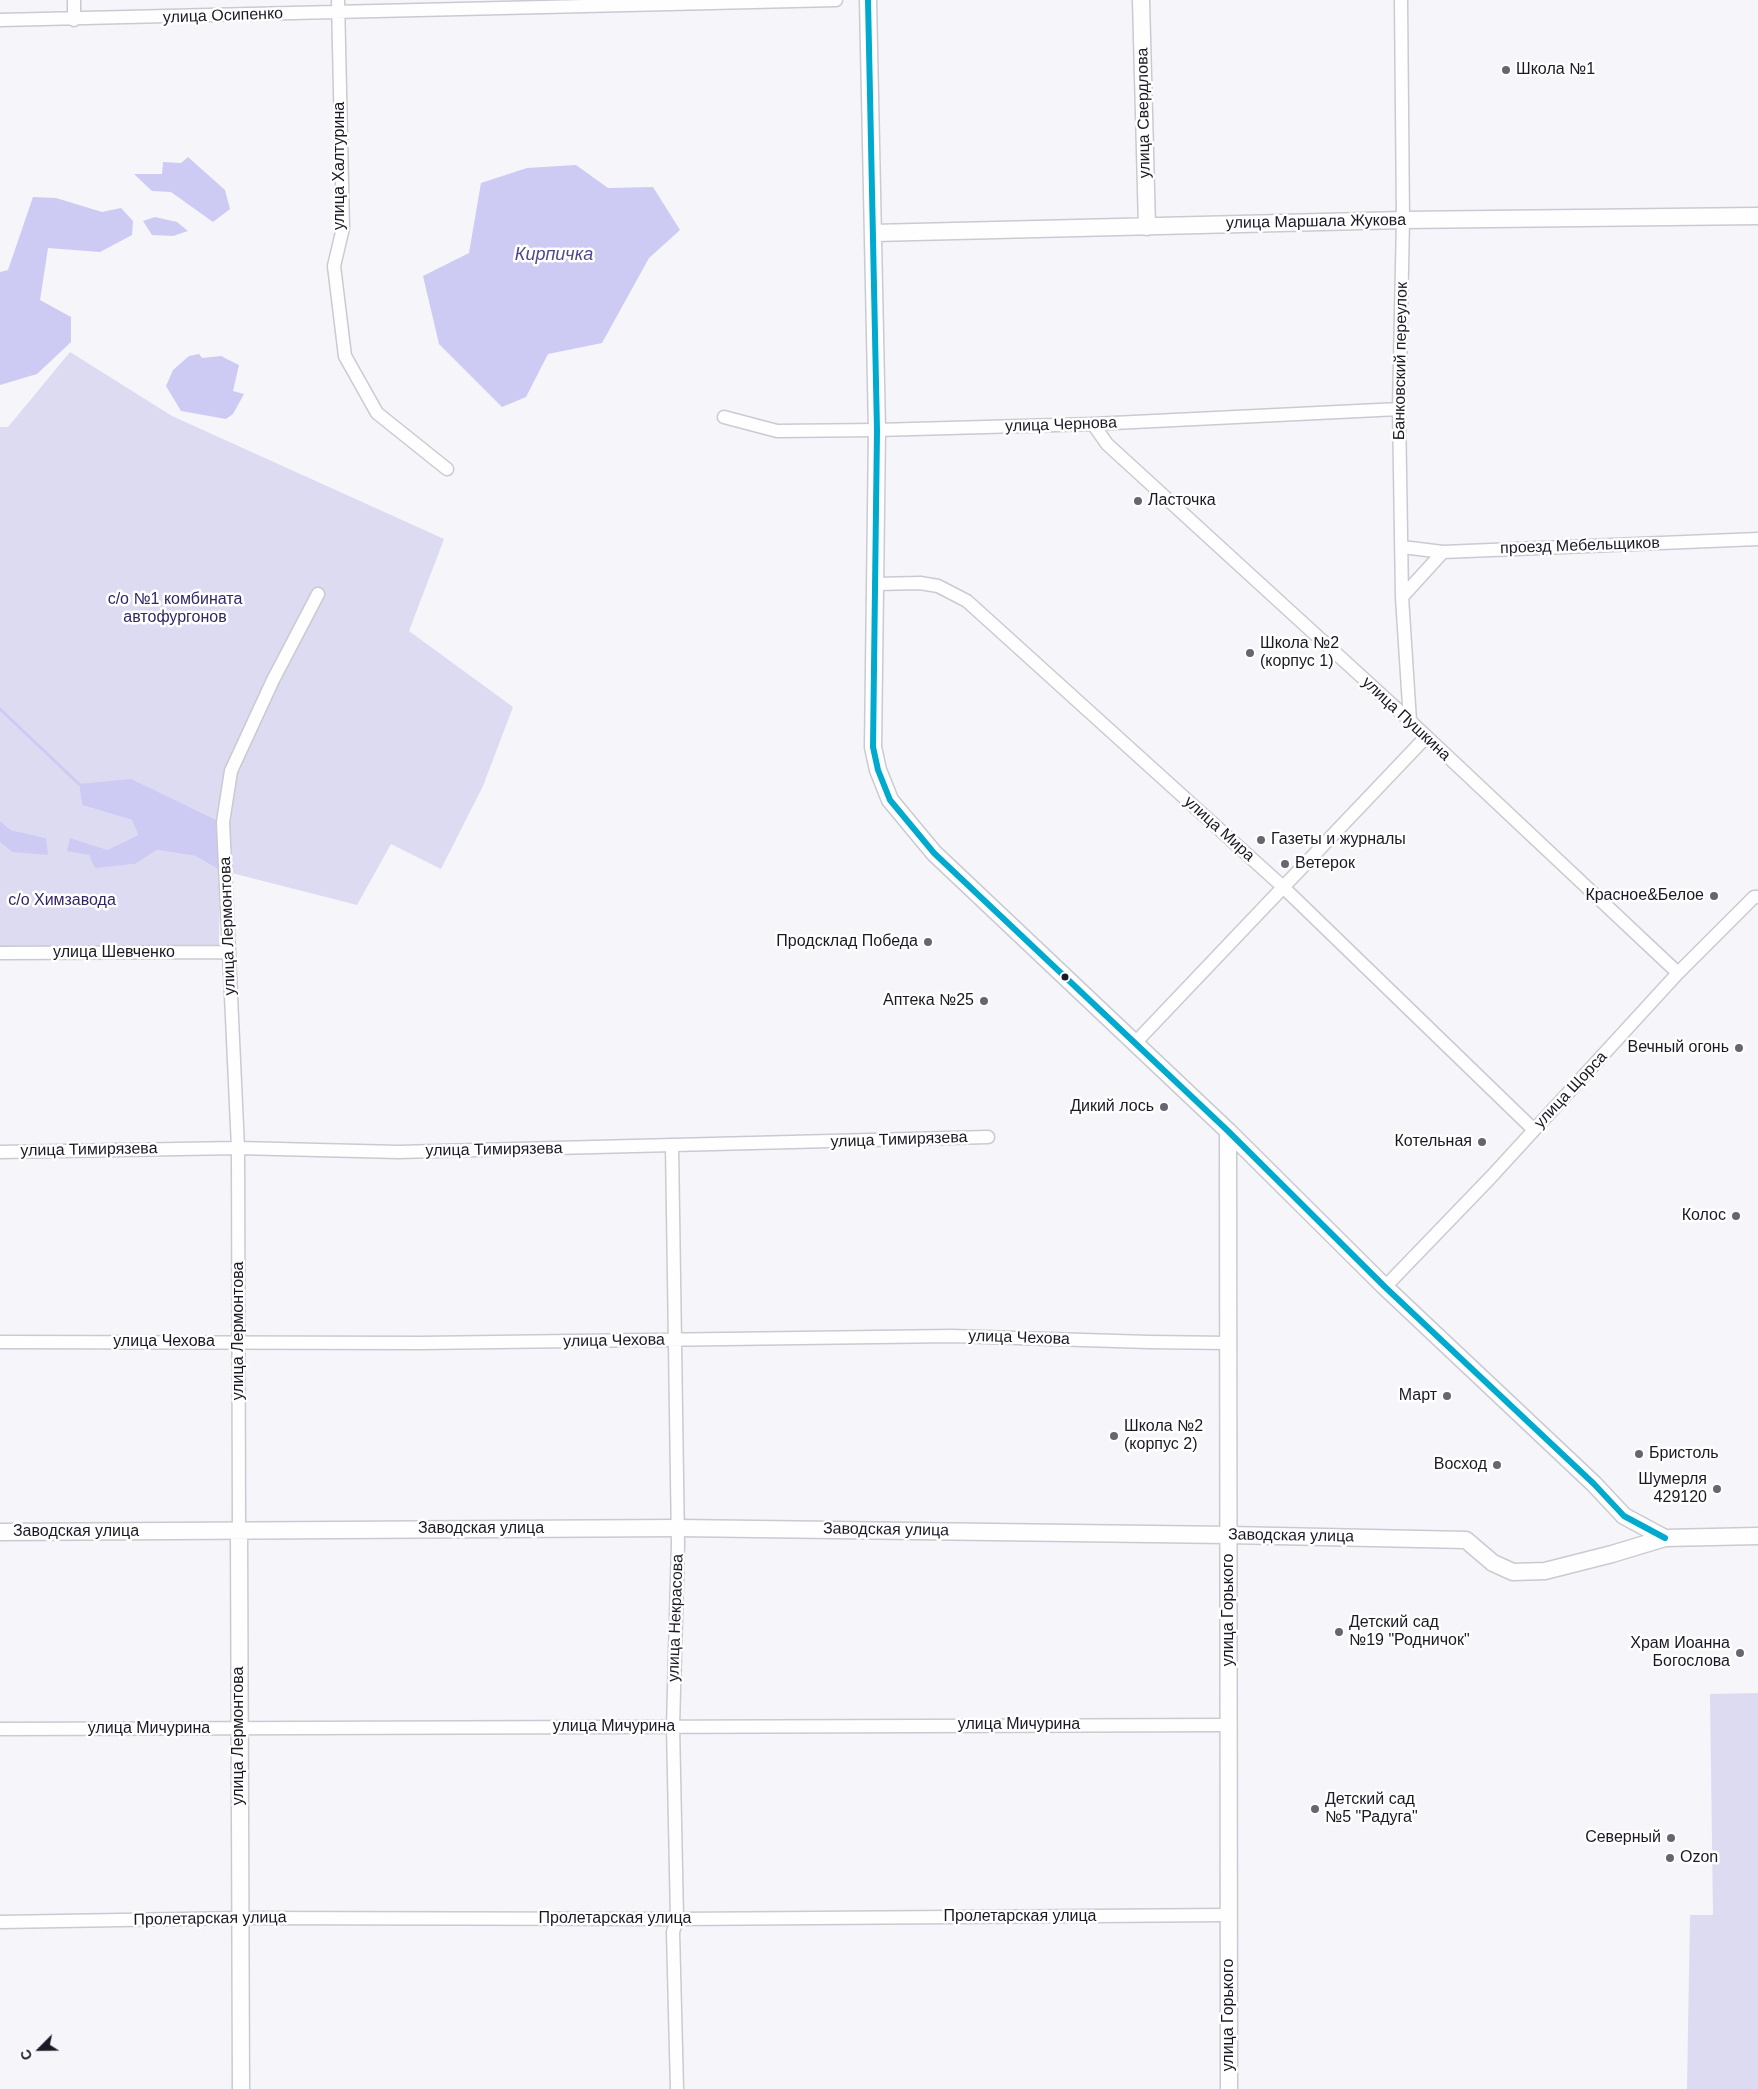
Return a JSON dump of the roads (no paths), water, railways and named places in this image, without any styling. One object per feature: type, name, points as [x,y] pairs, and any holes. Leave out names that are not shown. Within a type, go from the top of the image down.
[{"type":"street","points":[[74,0],[74,20]]},
{"type":"street","name":"улица Осипенко","points":[[0,20],[74,20],[338,6],[836,0]]},
{"type":"street","points":[[868,0],[877,430],[873,747],[878,770],[890,800],[934,853],[1228,1131],[1385,1286],[1594,1484],[1624,1516],[1665,1538]]},
{"type":"street","name":"улица Свердлова","points":[[1141,0],[1147,226]]},
{"type":"street","name":"Банковский переулок","points":[[1401,0],[1403,220],[1399,409],[1402,597],[1410,721]]},
{"type":"street","name":"улица Халтурина","points":[[338,6],[343,228],[334,266],[345,356],[377,412],[447,469]]},
{"type":"street","name":"улица Маршала Жукова","points":[[874,233],[1403,220],[1758,216]]},
{"type":"street","name":"улица Чернова","points":[[724,417],[777,431],[877,430],[1093,424],[1399,409]]},
{"type":"street","name":"улица Пушкина","points":[[1093,424],[1107,444],[1410,721],[1678,973]]},
{"type":"street","name":"проезд Мебельщиков","points":[[1402,547],[1443,552],[1758,539]]},
{"type":"street","points":[[1402,597],[1443,552]]},
{"type":"street","name":"улица Мира","points":[[876,584],[920,583],[938,586],[967,601],[1282,886],[1534,1130]]},
{"type":"street","name":"улица Лермонтова","points":[[241,2089],[238,1148],[223,822],[231,771],[273,680],[318,594]]},
{"type":"street","points":[[1135,1043],[1282,886],[1426,737]]},
{"type":"street","name":"улица Щорса","points":[[1385,1286],[1534,1130],[1678,973],[1754,897],[1758,897]]},
{"type":"street","name":"улица Шевченко","points":[[0,953],[228,952]]},
{"type":"street","name":"улица Горького","points":[[1228,1131],[1229,2089]]},
{"type":"street","name":"улица Тимирязева","points":[[0,1152],[238,1148],[398,1152],[988,1137]]},
{"type":"street","name":"улица Некрасова","points":[[672,1145],[677,1528],[673,1726],[677,1919],[673,1932],[676,2089]]},
{"type":"street","name":"улица Чехова","points":[[0,1342],[421,1343],[952,1336],[1229,1343]]},
{"type":"street","name":"Заводская улица","points":[[0,1532],[677,1528],[1466,1540],[1493,1563],[1513,1572],[1545,1571],[1665,1538],[1758,1536]]},
{"type":"street","name":"улица Мичурина","points":[[0,1729],[1229,1725]]},
{"type":"street","name":"Пролетарская улица","points":[[0,1922],[241,1918],[677,1919],[1229,1915]]},
{"type":"water","points":[[188,157],[225,190],[230,209],[213,222],[171,192],[152,191],[134,174],[162,174],[163,162],[181,163]]},
{"type":"water","name":"Кирпичка","points":[[576,165],[608,188],[653,187],[680,230],[649,258],[602,343],[548,354],[526,397],[502,407],[439,344],[423,276],[469,253],[481,183],[527,168]]},
{"type":"water","points":[[33,197],[56,198],[102,212],[121,208],[133,221],[132,235],[100,252],[48,248],[40,300],[71,317],[71,342],[37,374],[0,385],[0,272],[8,270]]},
{"type":"water","points":[[155,217],[177,222],[188,231],[173,236],[152,235],[143,221]]},
{"type":"water","points":[[199,354],[202,358],[221,356],[239,365],[233,391],[244,394],[233,414],[226,419],[181,411],[166,386],[173,370],[189,356]]},
{"type":"water","points":[[131,779],[218,821],[220,870],[195,856],[157,850],[135,864],[95,868],[89,855],[67,851],[70,838],[107,850],[138,835],[132,820],[82,805],[79,784]]},
{"type":"water","points":[[0,821],[11,830],[46,838],[48,855],[12,852],[0,842]]},
{"type":"waterway","points":[[0,709],[79,784]]},
{"type":"place","name":"Школа №1","points":[[1506,70]]},
{"type":"place","name":"Ласточка","points":[[1138,501]]},
{"type":"place","name":"Школа №2 (корпус 1)","points":[[1250,653]]},
{"type":"place","name":"Газеты и журналы","points":[[1261,840]]},
{"type":"place","name":"Ветерок","points":[[1285,864]]},
{"type":"place","name":"Красное&Белое","points":[[1714,896]]},
{"type":"place","name":"Продсклад Победа","points":[[928,942]]},
{"type":"place","name":"Аптека №25","points":[[984,1001]]},
{"type":"place","name":"Вечный огонь","points":[[1739,1048]]},
{"type":"place","name":"Дикий лось","points":[[1164,1107]]},
{"type":"place","name":"Котельная","points":[[1482,1142]]},
{"type":"place","name":"Колос","points":[[1736,1216]]},
{"type":"place","name":"Март","points":[[1447,1396]]},
{"type":"place","name":"Школа №2 (корпус 2)","points":[[1114,1436]]},
{"type":"place","name":"Бристоль","points":[[1639,1454]]},
{"type":"place","name":"Восход","points":[[1497,1465]]},
{"type":"place","name":"Шумерля 429120","points":[[1717,1489]]},
{"type":"place","name":"Детский сад №19 \"Родничок\"","points":[[1339,1632]]},
{"type":"place","name":"Храм Иоанна Богослова","points":[[1740,1653]]},
{"type":"place","name":"Детский сад №5 \"Радуга\"","points":[[1315,1809]]},
{"type":"place","name":"Северный","points":[[1671,1838]]},
{"type":"place","name":"Ozon","points":[[1670,1858]]},
{"type":"park label","name":"с/о №1 комбината автофургонов","points":[[175,609]]},
{"type":"park label","name":"с/о Химзавода","points":[[62,901]]}]
